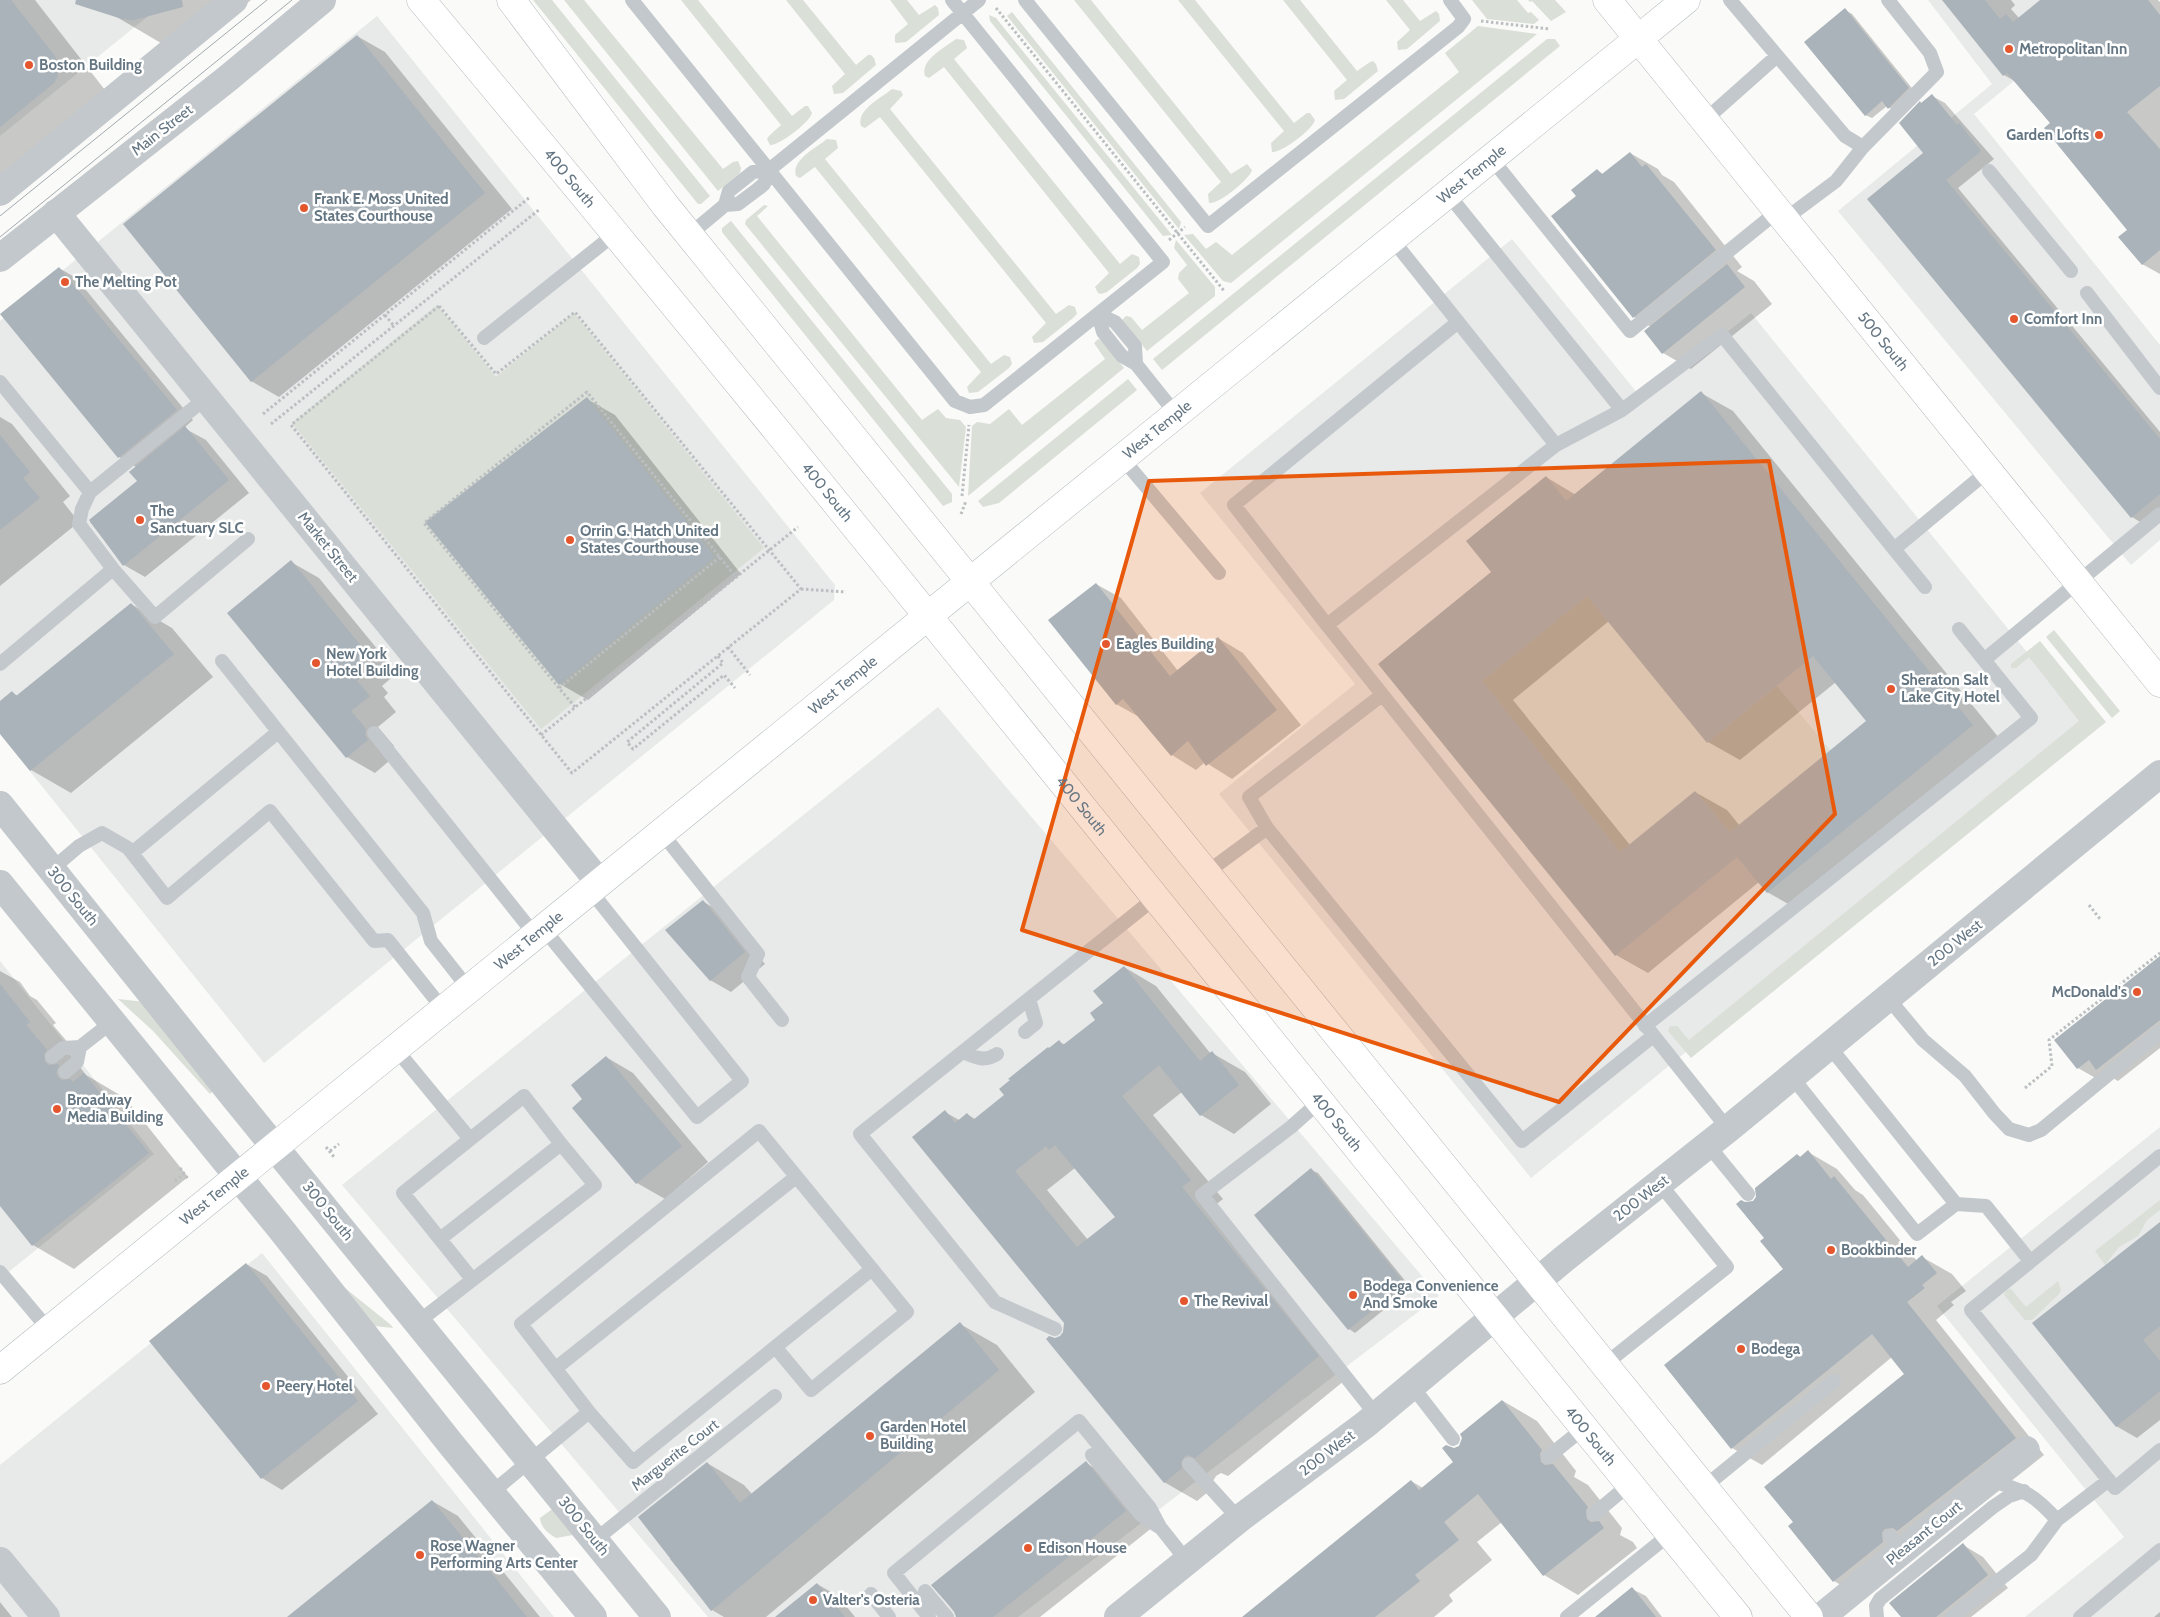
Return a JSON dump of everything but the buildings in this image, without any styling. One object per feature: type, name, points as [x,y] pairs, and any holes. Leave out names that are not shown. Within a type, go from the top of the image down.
[{"type":"main road","name":"400 South","points":[[421,0],[616,233],[1738,1617]]},
{"type":"main road","points":[[511,0],[689,235],[1537,1281],[1702,1488],[1809,1617]]},
{"type":"main road","name":"500 South","points":[[1607,0],[2160,683]]},
{"type":"main road","name":"West Temple","points":[[0,1370],[1686,0]]},
{"type":"street","points":[[0,192],[234,0]]},
{"type":"street","name":"Main Street","points":[[0,258],[227,79],[322,0]]},
{"type":"street","name":"Market Street","points":[[56,213],[595,886]]},
{"type":"street","name":"200 West","points":[[1118,1617],[1239,1519],[1412,1386],[1537,1281],[1792,1077],[2160,774]]},
{"type":"street","name":"300 South","points":[[5,821],[52,869],[274,1146],[657,1617]]},
{"type":"street","points":[[0,884],[593,1617]]},
{"type":"street","name":"Pleasant Court","points":[[1821,1617],[1896,1543],[1988,1480],[2026,1450]]},
{"type":"street","points":[[0,1560],[46,1617]]},
{"type":"lane","points":[[632,0],[955,401],[970,407],[984,405],[1163,262],[952,0]]},
{"type":"lane","points":[[689,235],[725,205],[738,204],[764,184],[769,170],[978,0]]},
{"type":"lane","points":[[1026,0],[1208,226],[1458,27],[1464,19],[1450,0]]},
{"type":"lane","points":[[1730,0],[1845,136],[1863,147]]},
{"type":"lane","points":[[1491,158],[1630,331],[1782,215],[1836,181],[1863,147],[1937,72],[1930,53],[1888,0]]},
{"type":"lane","points":[[1705,120],[1777,56]]},
{"type":"lane","points":[[1989,171],[2071,271]]},
{"type":"lane","points":[[1448,194],[1622,410]]},
{"type":"lane","points":[[484,338],[616,233]]},
{"type":"lane","points":[[1392,240],[1556,445]]},
{"type":"lane","points":[[2087,293],[2160,388]]},
{"type":"lane","points":[[1098,314],[1115,322],[1135,346],[1136,364],[1176,414]]},
{"type":"lane","points":[[1458,322],[1234,505],[1326,625],[1649,1031],[1718,1137],[1748,1194]]},
{"type":"lane","points":[[1326,625],[1556,445],[1622,410],[1722,335],[1925,587]]},
{"type":"lane","points":[[0,382],[90,492]]},
{"type":"lane","points":[[206,398],[90,492],[82,509],[79,524],[113,569],[155,617],[248,539]]},
{"type":"lane","points":[[1122,458],[1219,573]]},
{"type":"lane","points":[[1894,549],[1988,471]]},
{"type":"lane","points":[[1984,660],[2160,514]]},
{"type":"lane","points":[[0,664],[113,569]]},
{"type":"lane","points":[[1382,695],[1249,797],[1267,828],[1522,1141],[1649,1031],[2031,718],[1959,629]]},
{"type":"lane","points":[[222,662],[423,913],[430,941],[468,988]]},
{"type":"lane","points":[[132,854],[278,732]]},
{"type":"lane","points":[[374,733],[697,1117],[742,1081],[595,886]]},
{"type":"lane","points":[[52,869],[79,846],[102,833],[128,848],[167,898],[270,811],[374,941],[388,940],[443,1009]]},
{"type":"lane","points":[[1206,872],[1267,828]]},
{"type":"lane","points":[[661,832],[758,954],[748,977],[782,1020]]},
{"type":"lane","points":[[1055,1330],[995,1302],[860,1134],[1155,898]]},
{"type":"lane","points":[[1888,998],[1922,1040],[1964,1076],[1994,1114],[2009,1129],[2030,1135],[2041,1130],[2160,1032]]},
{"type":"lane","points":[[1025,1032],[1036,1023],[1029,999]]},
{"type":"lane","points":[[52,1057],[63,1048],[80,1047],[112,1022]]},
{"type":"lane","points":[[1829,1046],[1956,1204]]},
{"type":"lane","points":[[65,1072],[77,1062],[80,1047]]},
{"type":"lane","points":[[395,1048],[470,1140]]},
{"type":"lane","points":[[963,1052],[978,1059],[989,1059],[998,1054]]},
{"type":"lane","points":[[1792,1077],[1917,1234],[1956,1204],[1986,1206],[2030,1261]]},
{"type":"lane","points":[[418,1322],[595,1185],[524,1096],[403,1193],[472,1279]]},
{"type":"lane","points":[[1319,1102],[1291,1127],[1202,1195],[1376,1415]]},
{"type":"lane","points":[[776,1348],[811,1390],[907,1312],[872,1269],[796,1177],[759,1131],[521,1324],[589,1412],[633,1462],[872,1269]]},
{"type":"lane","points":[[440,1239],[561,1144]]},
{"type":"lane","points":[[2160,1156],[1972,1310],[2115,1488],[2160,1450]]},
{"type":"lane","points":[[556,1368],[796,1177]]},
{"type":"lane","points":[[1604,1365],[1727,1267],[1660,1184]]},
{"type":"lane","points":[[0,1272],[49,1330]]},
{"type":"lane","points":[[1702,1488],[1834,1381]]},
{"type":"lane","points":[[1412,1386],[1453,1439]]},
{"type":"lane","name":"Marguerite Court","points":[[595,1540],[775,1396]]},
{"type":"lane","points":[[491,1492],[589,1412]]},
{"type":"lane","points":[[929,1617],[894,1573],[1079,1421],[1150,1508],[1160,1528],[1187,1561]]},
{"type":"lane","points":[[1548,1457],[1584,1428]]},
{"type":"lane","points":[[1092,1455],[1141,1515],[1160,1528]]},
{"type":"lane","points":[[1189,1464],[1239,1519]]},
{"type":"lane","points":[[1988,1480],[2024,1491],[2040,1500],[2057,1520]]},
{"type":"lane","points":[[1952,1617],[2031,1555],[2057,1520],[2109,1480]]},
{"type":"lane","points":[[1594,1514],[1630,1484]]},
{"type":"lane","points":[[1877,1617],[1876,1606],[1880,1599],[1993,1507],[2009,1496],[2024,1491]]},
{"type":"lane","points":[[1567,1617],[1670,1534]]},
{"type":"lane","points":[[2080,1617],[2160,1550]]},
{"type":"lane","points":[[925,1591],[946,1617]]},
{"type":"lane","points":[[871,1594],[889,1617]]},
{"type":"path","points":[[990,0],[1225,292]]},
{"type":"path","points":[[1464,19],[1550,29]]},
{"type":"path","points":[[263,414],[530,197]]},
{"type":"path","points":[[271,424],[540,209]]},
{"type":"path","points":[[1155,252],[1199,216]]},
{"type":"path","points":[[801,589],[575,312],[496,374],[439,306],[291,425],[572,773],[801,589],[846,592]]},
{"type":"path","points":[[385,315],[394,326]]},
{"type":"path","points":[[575,707],[424,523],[587,392],[736,576]]},
{"type":"path","points":[[962,496],[970,407]]},
{"type":"path","points":[[961,514],[966,501]]},
{"type":"path","points":[[541,735],[798,527]]},
{"type":"path","points":[[559,688],[720,556]]},
{"type":"path","points":[[728,648],[750,675]]},
{"type":"path","points":[[718,656],[723,663],[627,742],[633,750],[724,675],[734,688]]},
{"type":"path","points":[[2089,905],[2100,919]]},
{"type":"path","points":[[2025,1088],[2052,1066],[2049,1040],[2160,953]]},
{"type":"path","points":[[330,1152],[339,1144]]},
{"type":"path","points":[[326,1147],[334,1156]]},
{"type":"path","points":[[180,1168],[188,1179]]},
{"type":"path","points":[[175,1181],[184,1174]]},
{"type":"highlighted area","points":[[1769,461],[1835,814],[1559,1102],[1022,930],[1149,481]]},
{"type":"shaded area","points":[[0,0],[168,0],[0,136]]},
{"type":"shaded area","points":[[533,0],[552,0],[710,196],[701,204],[698,204]]},
{"type":"shaded area","points":[[564,0],[584,0],[723,169],[738,161],[741,168],[740,173],[718,191]]},
{"type":"shaded area","points":[[681,0],[698,0],[792,116],[805,106],[808,106],[812,113],[806,122],[787,138],[770,145],[767,139],[781,125]]},
{"type":"shaded area","points":[[786,0],[803,0],[856,65],[868,55],[871,55],[876,65],[843,93],[834,94],[832,86],[845,74]]},
{"type":"shaded area","points":[[890,0],[907,0],[919,15],[935,5],[938,8],[939,15],[906,42],[897,43],[895,42],[895,35],[908,24]]},
{"type":"shaded area","points":[[1074,0],[1091,0],[1231,174],[1247,164],[1252,170],[1240,185],[1226,196],[1213,203],[1209,203],[1208,194],[1221,182]]},
{"type":"shaded area","points":[[1178,0],[1195,0],[1294,123],[1307,113],[1310,113],[1315,120],[1309,129],[1283,149],[1272,152],[1271,143],[1284,131]]},
{"type":"shaded area","points":[[1283,0],[1300,0],[1357,71],[1373,61],[1378,71],[1344,99],[1335,100],[1334,91],[1347,80]]},
{"type":"shaded area","points":[[1386,0],[1403,0],[1420,21],[1436,11],[1439,14],[1440,21],[1407,49],[1398,50],[1397,42],[1410,30]]},
{"type":"shaded area","points":[[1472,0],[1517,0],[1528,13],[1531,12],[1539,20],[1534,24],[1487,19]]},
{"type":"shaded area","points":[[1528,0],[1555,0],[1566,12],[1551,21],[1532,1]]},
{"type":"shaded area","points":[[1928,0],[2112,0],[1974,114],[2160,345],[2160,540],[2131,565],[1838,211],[1992,84]]},
{"type":"shaded area","points":[[1012,12],[1181,222],[1179,229],[1007,16]]},
{"type":"shaded area","points":[[989,15],[996,18],[1172,235],[1163,236],[990,21]]},
{"type":"shaded area","points":[[377,16],[835,585],[834,600],[264,1063],[0,734],[0,321]]},
{"type":"shaded area","points":[[1478,26],[1537,34],[1231,283],[1223,281],[1184,235],[1193,234],[1206,249],[1216,242],[1232,255],[1459,72],[1445,53]]},
{"type":"shaded area","points":[[956,39],[964,40],[967,48],[954,59],[1120,264],[1132,254],[1139,257],[1140,264],[1137,268],[1107,292],[1098,293],[1095,287],[1109,273],[944,67],[929,78],[925,76],[924,70],[929,60]]},
{"type":"shaded area","points":[[1547,39],[1555,39],[1560,46],[1162,370],[1153,359]]},
{"type":"shaded area","points":[[892,89],[901,91],[903,95],[890,109],[1056,314],[1069,305],[1075,307],[1077,314],[1043,342],[1034,343],[1032,337],[1046,323],[880,117],[865,128],[861,126],[860,120],[866,110]]},
{"type":"shaded area","points":[[827,139],[836,140],[838,148],[825,159],[991,364],[1004,355],[1010,357],[1012,364],[1009,368],[978,392],[969,393],[967,387],[981,372],[815,167],[800,178],[796,176],[795,170],[801,160]]},
{"type":"shaded area","points":[[764,205],[768,206],[757,216],[922,420],[938,409],[946,418],[960,420],[966,427],[959,487],[745,224],[746,220]]},
{"type":"shaded area","points":[[731,221],[952,494],[952,502],[943,506],[722,232],[722,228]]},
{"type":"shaded area","points":[[1512,239],[1643,400],[1751,313],[2087,726],[1531,1178],[1219,794],[1355,684],[1200,493]]},
{"type":"shaded area","points":[[1176,240],[1215,287],[1215,296],[1147,351],[1122,320],[1126,316],[1131,317],[1142,330],[1189,293],[1178,279],[1179,273],[1187,265],[1174,248]]},
{"type":"shaded area","points":[[437,305],[496,377],[574,313],[764,548],[541,729],[292,423]]},
{"type":"shaded area","points":[[1098,339],[1103,341],[1124,368],[968,496],[972,426],[977,422],[990,424],[1009,409],[1022,425],[1105,359],[1094,343]]},
{"type":"shaded area","points":[[1128,379],[1137,390],[999,503],[983,507],[978,501]]},
{"type":"shaded area","points":[[1587,596],[1707,743],[1777,686],[1830,750],[1730,832],[1695,791],[1620,852],[1482,681]]},
{"type":"shaded area","points":[[2054,630],[2120,711],[2112,718],[2046,637]]},
{"type":"shaded area","points":[[2040,641],[2106,722],[1691,1058],[1668,1031],[1670,1026],[1677,1026],[1689,1040],[2079,721],[2029,657],[2016,668],[2011,668],[2011,664]]},
{"type":"shaded area","points":[[938,707],[1439,1296],[1018,1617],[708,1617],[342,1185]]},
{"type":"shaded area","name":"Broadway Media Building","points":[[0,961],[154,1154],[0,1279]]},
{"type":"shaded area","points":[[118,999],[145,1002],[216,1088],[210,1094],[153,1031]]},
{"type":"shaded area","points":[[2160,1127],[2160,1617],[2025,1617],[2124,1537],[1937,1306]]},
{"type":"shaded area","points":[[2160,1200],[2160,1210],[2147,1220],[2138,1236],[2119,1247],[2105,1265],[2095,1251]]},
{"type":"shaded area","points":[[262,1253],[554,1617],[0,1617],[0,1465]]},
{"type":"shaded area","points":[[2058,1281],[2061,1290],[2059,1294],[2032,1320],[2025,1320],[2004,1295],[2006,1290],[2011,1289],[2026,1307]]},
{"type":"shaded area","points":[[345,1288],[391,1325],[393,1328],[365,1325]]},
{"type":"shaded area","points":[[555,1507],[573,1535],[556,1538],[543,1527],[540,1518]]},
{"type":"tram line","points":[[0,216],[267,0]]},
{"type":"tram line","points":[[0,237],[292,0]]},
{"type":"place","name":"Metropolitan Inn","points":[[2009,49]]},
{"type":"place","name":"Boston Building","points":[[29,65]]},
{"type":"place","name":"Garden Lofts","points":[[2099,135]]},
{"type":"place","name":"Frank E. Moss United States Courthouse","points":[[304,208]]},
{"type":"place","name":"The Melting Pot","points":[[65,282]]},
{"type":"place","name":"Comfort Inn","points":[[2014,319]]},
{"type":"place","name":"The Sanctuary SLC","points":[[140,520]]},
{"type":"place","name":"Orrin G. Hatch United States Courthouse","points":[[570,540]]},
{"type":"place","name":"Eagles Building","points":[[1106,644]]},
{"type":"place","name":"New York Hotel Building","points":[[316,663]]},
{"type":"place","name":"Sheraton Salt Lake City Hotel","points":[[1891,689]]},
{"type":"place","name":"McDonald's","points":[[2137,992]]},
{"type":"place","name":"Broadway Media Building","points":[[57,1109]]},
{"type":"place","name":"Bookbinder","points":[[1831,1250]]},
{"type":"place","name":"Bodega Convenience And Smoke","points":[[1353,1295]]},
{"type":"place","name":"The Revival","points":[[1184,1301]]},
{"type":"place","name":"Bodega","points":[[1741,1349]]},
{"type":"place","name":"Peery Hotel","points":[[266,1386]]},
{"type":"place","name":"Garden Hotel Building","points":[[870,1436]]},
{"type":"place","name":"Edison House","points":[[1028,1548]]},
{"type":"place","name":"Rose Wagner Performing Arts Center","points":[[420,1555]]},
{"type":"place","name":"Valter's Osteria","points":[[813,1600]]}]
